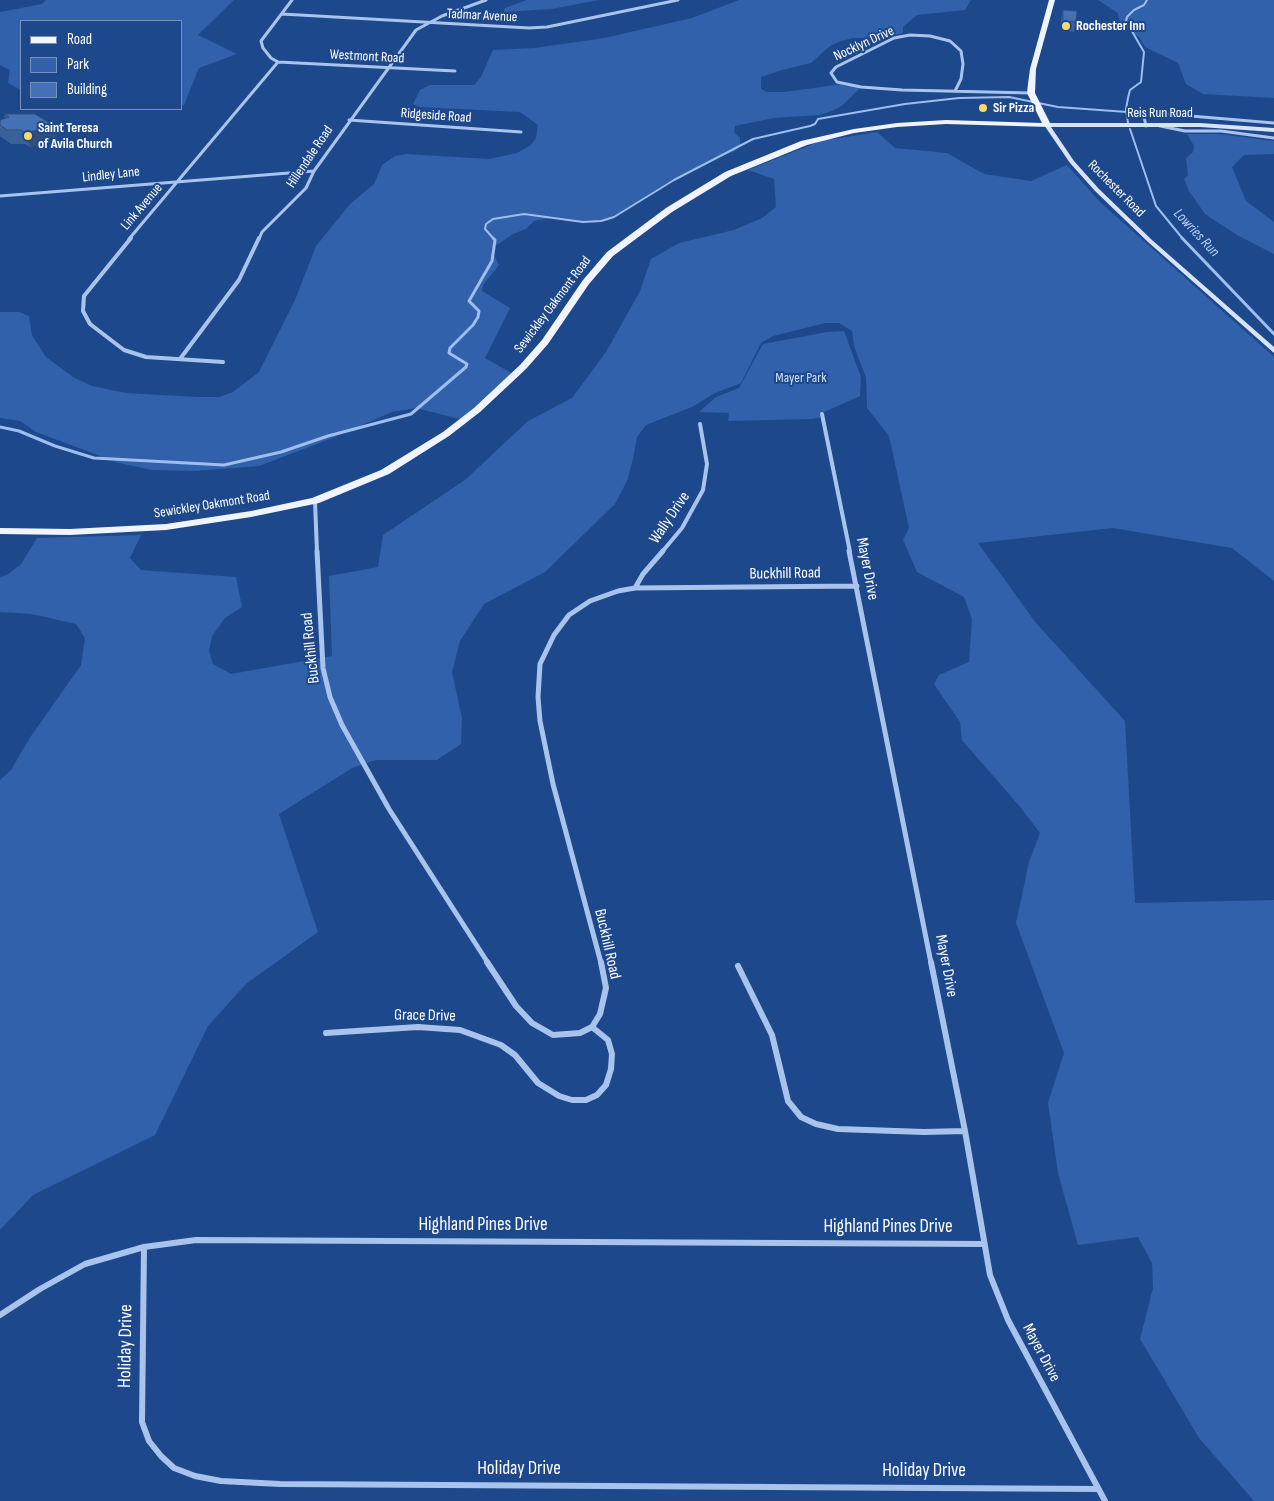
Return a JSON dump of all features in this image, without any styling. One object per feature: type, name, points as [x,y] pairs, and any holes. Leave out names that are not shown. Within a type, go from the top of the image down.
[{"type":"main road","name":"Rochester Road","points":[[1047,125],[1031,93],[1033,70],[1052,0]]},
{"type":"main road","name":"Sewickley Oakmont Road","points":[[0,531],[77,532],[166,527],[251,514],[315,501],[364,482],[399,465],[459,424],[495,394],[535,354],[558,326],[586,282],[610,254],[684,200],[728,174],[804,143],[854,131],[897,125],[946,122],[1047,125]]},
{"type":"street","points":[[278,62],[271,58],[263,48],[261,41],[292,0]]},
{"type":"street","name":"Hillendale Road","points":[[180,359],[239,280],[262,232],[306,188],[314,170],[416,30],[427,23],[486,0]]},
{"type":"street","name":"Tadmar Avenue","points":[[282,14],[529,28],[546,27],[678,0]]},
{"type":"street","name":"Nocklyn Drive","points":[[955,91],[961,79],[963,57],[961,51],[950,41],[930,36],[910,35],[894,38],[836,67],[831,73],[838,82],[851,86],[955,91],[1031,93]]},
{"type":"street","name":"Westmont Road","points":[[278,62],[455,71]]},
{"type":"street","name":"Link Avenue","points":[[224,362],[146,357],[124,350],[90,324],[83,311],[84,296],[91,284],[278,62]]},
{"type":"street","points":[[1146,126],[1143,112],[1274,123]]},
{"type":"street","name":"Ridgeside Road","points":[[349,120],[521,132]]},
{"type":"street","name":"Reis Run Road","points":[[1047,125],[1228,126],[1274,130]]},
{"type":"street","name":"Rochester Road","points":[[1047,125],[1072,162],[1097,190],[1150,241],[1274,350]]},
{"type":"street","points":[[1160,126],[1274,138]]},
{"type":"street","name":"Lindley Lane","points":[[0,196],[314,170]]},
{"type":"street","name":"Mayer Drive","points":[[822,414],[965,1131],[983,1244],[990,1275],[1008,1320],[1105,1501]]},
{"type":"street","name":"Wally Drive","points":[[635,588],[643,574],[682,528],[703,490],[708,464],[700,424]]},
{"type":"street","name":"Buckhill Road","points":[[315,501],[323,668],[330,696],[342,725],[389,809],[525,1018],[540,1029],[553,1035],[567,1036],[580,1033],[592,1027],[600,1014],[606,988],[604,974],[545,748],[538,697],[538,679],[540,664],[554,635],[569,616],[590,601],[618,591],[635,588],[857,586]]},
{"type":"street","points":[[738,966],[772,1035],[788,1101],[801,1117],[816,1124],[838,1129],[914,1132],[965,1131]]},
{"type":"street","name":"Grace Drive","points":[[326,1034],[418,1027],[460,1030],[501,1045],[515,1056],[538,1083],[559,1096],[572,1100],[586,1100],[597,1095],[606,1085],[612,1069],[612,1054],[608,1040],[592,1027]]},
{"type":"street","name":"Highland Pines Drive","points":[[0,1315],[40,1289],[85,1264],[144,1247],[196,1240],[983,1244]]},
{"type":"street","name":"Holiday Drive","points":[[144,1247],[142,1422],[149,1441],[161,1456],[174,1468],[195,1476],[221,1481],[280,1484],[1098,1488]]},
{"type":"green space","points":[[46,0],[234,0],[198,35],[237,54],[199,68],[184,105],[182,105],[182,20],[20,20],[20,89],[8,83],[10,70],[0,65],[0,12],[42,4]]},
{"type":"green space","points":[[527,0],[599,0],[552,9],[504,12],[505,8]]},
{"type":"green space","points":[[739,0],[971,0],[965,10],[917,15],[903,27],[903,33],[880,41],[867,38],[853,38],[841,41],[830,46],[811,63],[761,77],[761,89],[767,92],[784,92],[843,84],[861,87],[843,105],[832,111],[820,115],[774,118],[735,126],[734,132],[740,138],[740,147],[665,184],[607,221],[575,222],[551,218],[534,221],[526,229],[513,234],[491,249],[499,265],[483,285],[482,291],[510,308],[485,358],[515,375],[464,420],[416,408],[392,412],[330,439],[259,466],[194,471],[152,470],[119,463],[36,432],[20,421],[0,418],[0,312],[19,312],[29,316],[32,335],[46,357],[73,377],[92,386],[126,393],[197,397],[219,397],[233,392],[259,372],[295,300],[316,246],[350,204],[374,184],[382,165],[395,156],[406,154],[489,159],[517,153],[531,145],[536,138],[538,125],[520,112],[419,107],[413,104],[420,90],[430,85],[474,85],[481,77],[493,50],[535,48],[604,38],[692,18]]},
{"type":"green space","points":[[1098,0],[1274,0],[1274,98],[1203,94],[1186,84],[1178,63],[1145,47],[1139,37],[1120,25],[1118,13]]},
{"type":"green space","points":[[877,132],[895,148],[947,153],[984,174],[1031,181],[1067,165],[1100,202],[1274,357],[1274,581],[1232,548],[1113,528],[978,543],[1036,623],[1125,721],[1135,903],[1274,900],[1274,1501],[1254,1501],[1199,1438],[1140,1339],[1153,1288],[1152,1263],[1138,1237],[1078,1245],[1058,1173],[1048,1103],[1064,1053],[1016,923],[1029,862],[1040,833],[1021,808],[962,740],[960,722],[934,684],[939,675],[969,662],[972,619],[964,597],[917,572],[903,540],[909,528],[889,436],[867,408],[866,378],[854,346],[852,331],[839,323],[825,323],[773,336],[761,343],[741,383],[715,393],[692,407],[646,425],[637,437],[627,481],[615,504],[545,572],[484,604],[460,641],[452,672],[462,718],[461,744],[437,760],[376,760],[352,768],[279,814],[318,932],[246,984],[208,1026],[155,1135],[33,1195],[0,1230],[0,780],[11,770],[29,739],[81,665],[85,638],[76,624],[32,614],[0,612],[0,577],[7,575],[21,564],[37,538],[141,535],[130,558],[141,570],[236,577],[242,607],[225,618],[212,636],[209,651],[213,664],[231,674],[332,656],[329,576],[378,567],[383,535],[465,480],[528,421],[572,398],[606,352],[640,291],[651,259],[679,243],[734,230],[762,218],[776,207],[774,179],[748,170],[821,141]]},
{"type":"green space","points":[[1187,134],[1219,134],[1274,141],[1274,154],[1244,155],[1232,167],[1246,201],[1274,222],[1274,254],[1237,235],[1205,214],[1189,191],[1184,179],[1188,175],[1186,158],[1193,152],[1194,146]]},
{"type":"green space","name":"Mayer Park","points":[[844,331],[861,377],[860,396],[822,413],[823,417],[812,419],[728,421],[729,413],[699,412],[716,397],[739,388],[763,344],[827,332]]},
{"type":"building","points":[[1063,10],[1077,11],[1076,22],[1063,21]]},
{"type":"building","points":[[4,114],[35,114],[54,126],[26,133],[21,130],[7,130],[0,125],[0,120],[9,117]]},
{"type":"waterway","name":"Lowries Run","points":[[1126,112],[1130,90],[1141,82],[1144,52],[1126,21],[1127,17],[1134,10],[1144,5],[1147,0]]},
{"type":"waterway","points":[[494,239],[485,229],[486,224],[493,219],[524,214],[583,222],[601,221],[614,217],[674,180],[753,139],[810,126],[815,124],[818,119],[905,104],[959,98],[1009,97],[1058,107],[1126,112]]},
{"type":"waterway","name":"Lowries Run","points":[[1126,112],[1128,123]]},
{"type":"waterway","name":"Lowries Run","points":[[1130,129],[1156,206],[1183,239]]},
{"type":"waterway","name":"Lowries Run","points":[[1182,238],[1274,334]]},
{"type":"waterway","points":[[0,427],[19,431],[55,446],[94,458],[224,465],[281,452],[328,436],[411,414],[466,367],[467,364],[449,353],[450,348],[473,325],[478,317],[479,311],[469,301],[492,261],[494,239]]},
{"type":"place","name":"Rochester Inn","points":[[1066,26]]},
{"type":"place","name":"Sir Pizza","points":[[983,108]]},
{"type":"place","name":"Saint Teresa of Avila Church","points":[[28,136]]}]
